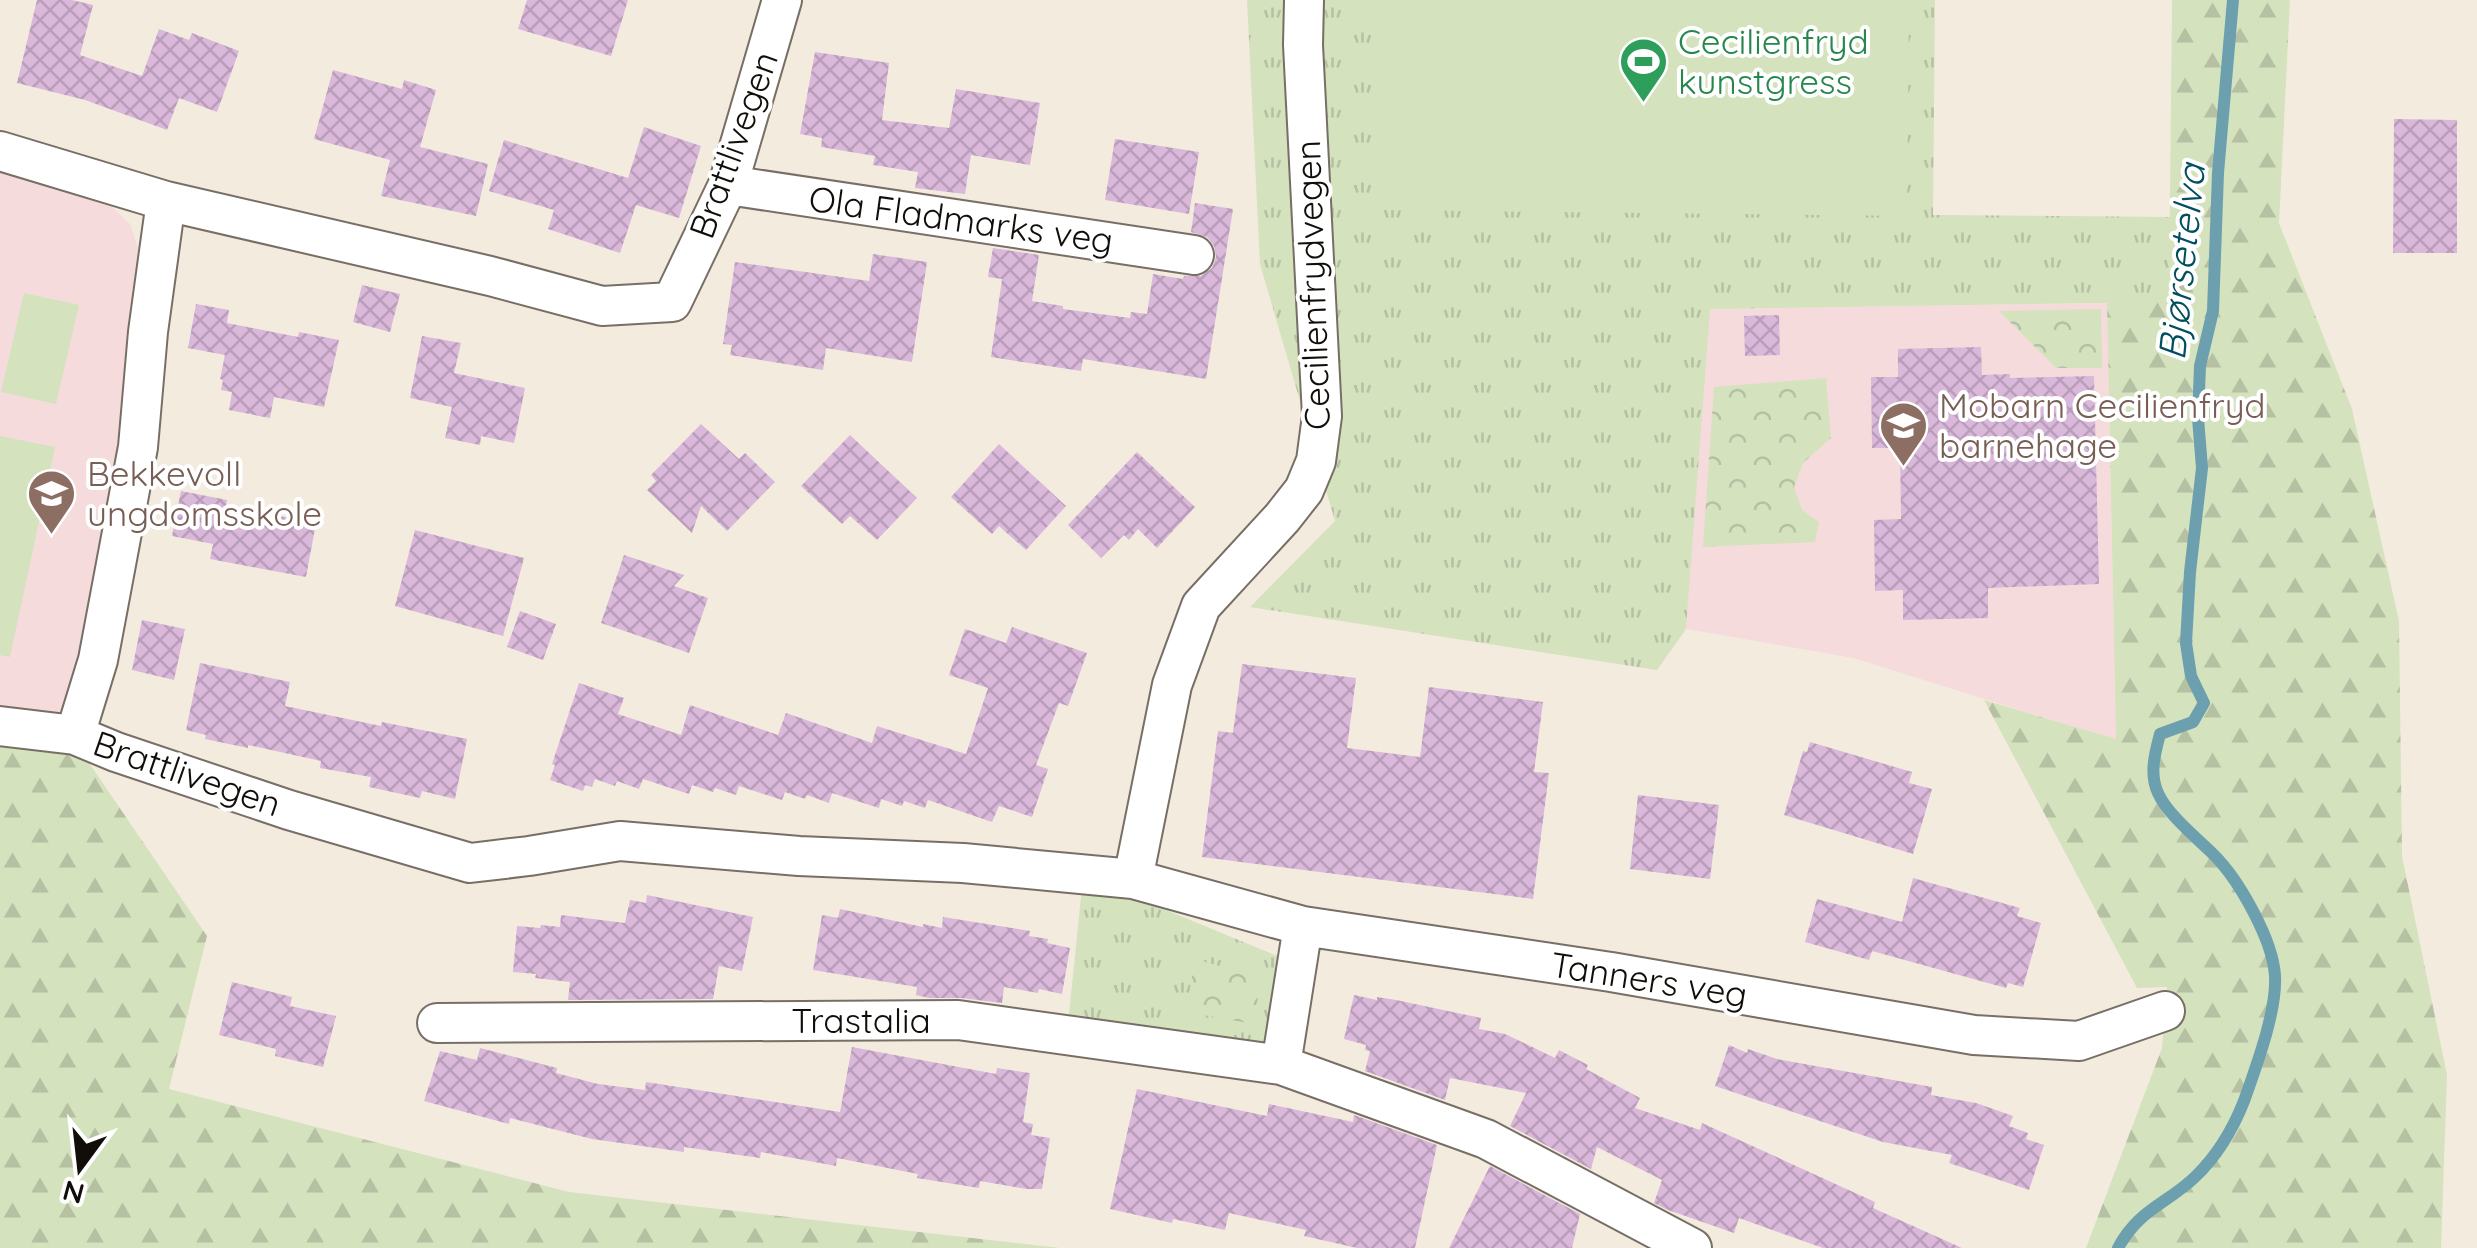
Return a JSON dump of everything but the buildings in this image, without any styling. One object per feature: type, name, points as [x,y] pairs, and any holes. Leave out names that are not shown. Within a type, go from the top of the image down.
[{"type":"street","name":"Brattlivegen","points":[[782,0],[728,186],[672,302],[602,306],[166,201],[148,332],[138,447],[98,660],[75,735],[290,810],[470,862],[620,841],[799,856],[963,863],[1133,879]]},
{"type":"street","name":"Cecilienfrydvegen","points":[[1133,879],[1172,685],[1202,606],[1282,518],[1304,490],[1316,461],[1322,416],[1304,0]]},
{"type":"street","points":[[0,150],[166,201]]},
{"type":"street","name":"Ola Fladmarks veg","points":[[728,186],[1194,255]]},
{"type":"street","points":[[0,726],[75,735]]},
{"type":"street","name":"Tanners veg","points":[[1133,879],[1304,926],[1612,972],[1974,1035],[2079,1041],[2165,1012]]},
{"type":"street","points":[[1281,1065],[1304,926]]},
{"type":"street","name":"Trastalia","points":[[437,1023],[958,1020],[1281,1065],[1486,1139],[1692,1248]]},
{"type":"shaded area","name":"Bekkevoll ungdomsskole","points":[[0,168],[105,200],[130,224],[142,260],[135,364],[71,719],[0,708]]},
{"type":"shaded area","name":"Mobarn Cecilienfryd barnehage","points":[[2107,303],[2116,740],[1853,658],[1686,629],[1709,309]]},
{"type":"green space","points":[[1247,0],[1935,0],[1933,215],[2171,217],[2169,302],[1710,309],[1686,629],[1657,670],[1250,607],[1335,521],[1260,264]]},
{"type":"green space","name":"Cecilienfryd kunstgress","points":[[1378,0],[1909,0],[1907,216],[1376,210]]},
{"type":"green space","points":[[2172,0],[2290,0],[2279,223],[2352,409],[2399,621],[2402,856],[2447,1075],[2441,1248],[2086,1248],[2162,1048],[2167,987],[2137,988],[1984,700],[2116,739],[2107,303],[2169,301]]},
{"type":"green space","points":[[24,293],[79,305],[56,404],[1,392]]},
{"type":"green space","points":[[2101,309],[2102,368],[2056,368],[1999,311]]},
{"type":"green space","points":[[1826,378],[1831,438],[1803,463],[1794,487],[1802,510],[1819,522],[1815,542],[1703,547],[1714,387]]},
{"type":"green space","points":[[0,436],[55,447],[10,657],[0,655]]},
{"type":"green space","points":[[0,746],[85,757],[207,936],[169,1089],[569,1192],[1060,1248],[0,1248]]},
{"type":"green space","points":[[1082,887],[1127,894],[1280,957],[1266,1048],[1068,1024]]},
{"type":"green space","points":[[1195,959],[1261,978],[1254,1024],[1186,1012]]},
{"type":"waterway","name":"Bjørsetelva","points":[[2118,1248],[2135,1224],[2195,1177],[2224,1142],[2254,1072],[2275,990],[2273,961],[2253,911],[2224,866],[2162,801],[2153,771],[2160,734],[2193,722],[2204,703],[2191,676],[2186,643],[2202,468],[2198,418],[2200,366],[2213,311],[2218,173],[2233,0]]},
{"type":"place","name":"Cecilienfryd kunstgress","points":[[1643,104]]},
{"type":"place","name":"Mobarn Cecilienfryd barnehage","points":[[1904,468]]},
{"type":"place","name":"Bekkevoll ungdomsskole","points":[[52,536]]}]
